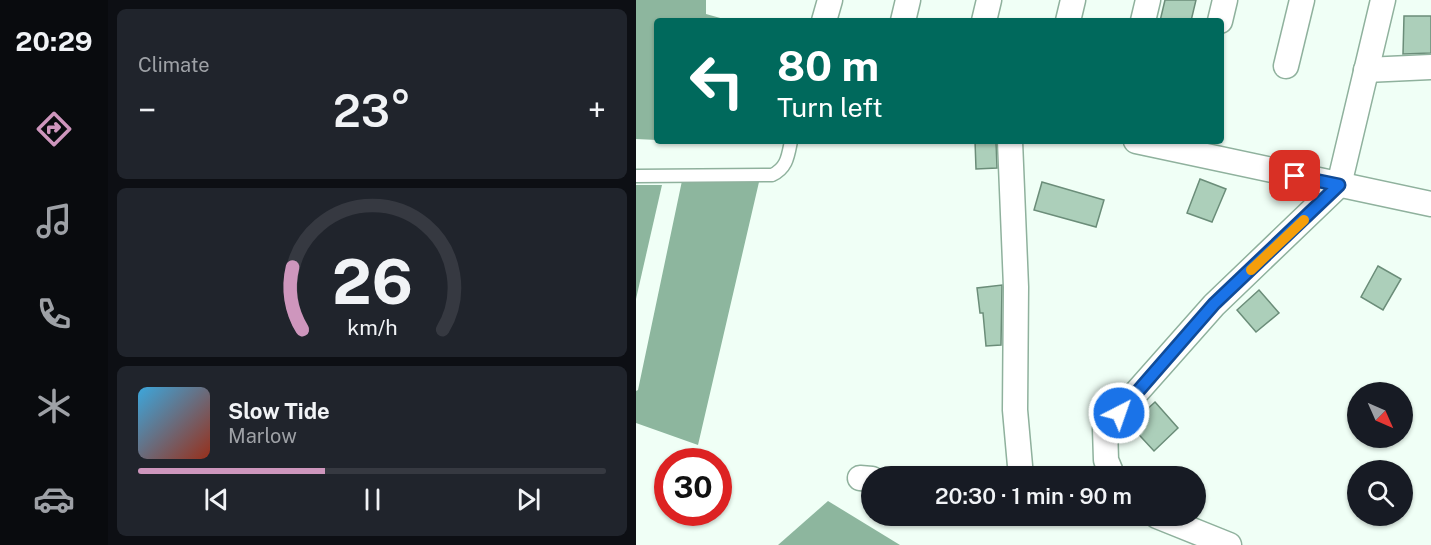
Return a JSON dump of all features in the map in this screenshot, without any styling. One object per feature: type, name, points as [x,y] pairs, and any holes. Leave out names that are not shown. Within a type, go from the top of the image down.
[{"type":"street","points":[[825,18],[830,0]]},
{"type":"street","points":[[904,18],[908,0]]},
{"type":"street","points":[[985,18],[989,0]]},
{"type":"street","points":[[1069,18],[1073,0]]},
{"type":"street","points":[[1144,18],[1148,0]]},
{"type":"street","points":[[1221,18],[1225,0]]},
{"type":"street","points":[[1286,66],[1302,0]]},
{"type":"street","points":[[1108,466],[1106,460],[1105,428],[1214,304],[1339,185],[1383,0]]},
{"type":"street","points":[[1366,70],[1431,67]]},
{"type":"street","points":[[1010,144],[1016,287],[1015,410],[1020,466]]},
{"type":"street","points":[[1167,144],[1188,146],[1339,185],[1431,204]]},
{"type":"street","points":[[1182,526],[1229,545]]},
{"type":"lane","points":[[636,176],[772,175],[783,168],[787,162],[790,144]]},
{"type":"shaded area","points":[[636,0],[706,0],[706,14],[720,18],[654,18],[654,140],[636,139]]},
{"type":"shaded area","points":[[683,176],[759,182],[698,445],[636,423],[636,391]]},
{"type":"shaded area","points":[[636,185],[662,185],[636,299]]},
{"type":"shaded area","points":[[828,501],[861,521],[861,526],[869,526],[900,545],[778,545]]},
{"type":"building","points":[[1165,0],[1196,0],[1192,18],[1161,18]]},
{"type":"building","points":[[1404,16],[1431,16],[1431,53],[1403,54]]},
{"type":"building","points":[[975,144],[996,144],[997,168],[976,169]]},
{"type":"building","points":[[1200,179],[1226,189],[1212,222],[1187,213]]},
{"type":"building","points":[[1042,182],[1104,200],[1096,227],[1034,210]]},
{"type":"building","points":[[1378,266],[1401,279],[1383,310],[1361,297]]},
{"type":"building","points":[[1002,285],[1001,345],[986,346],[983,313],[980,313],[977,288]]},
{"type":"building","points":[[1259,290],[1279,313],[1256,332],[1237,310]]},
{"type":"building","points":[[1155,402],[1178,428],[1154,451],[1130,425]]},
{"type":"slow traffic","points":[[1251,270],[1304,220]]},
{"type":"route","points":[[1119,413],[1214,304],[1339,185],[1295,176]]}]
